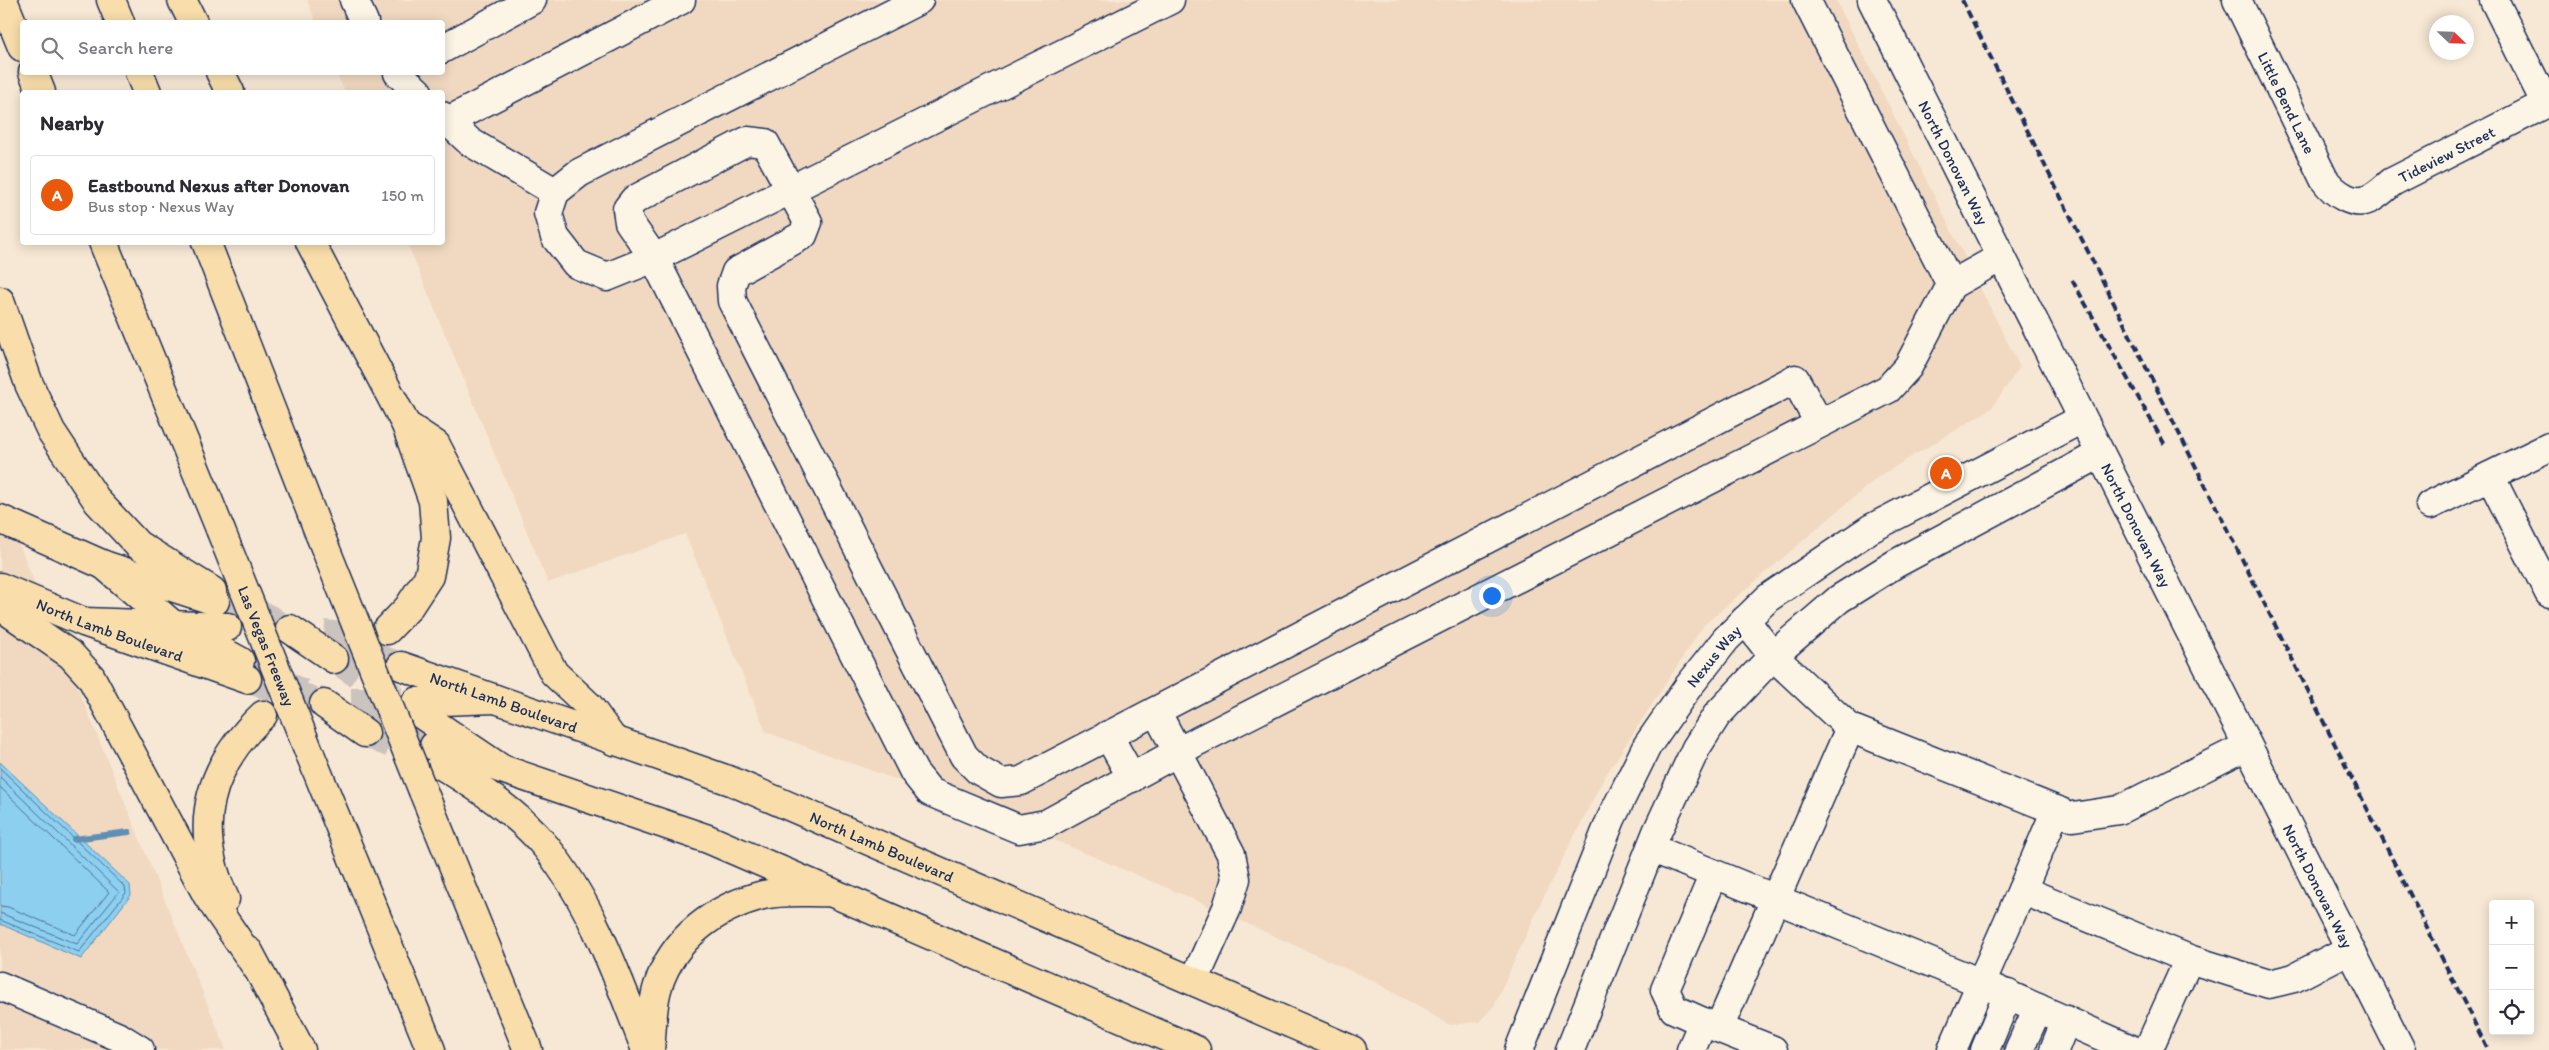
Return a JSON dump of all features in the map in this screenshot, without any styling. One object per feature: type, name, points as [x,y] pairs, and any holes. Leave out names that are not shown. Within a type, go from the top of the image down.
[{"type":"main road","points":[[3,0],[20,42]]},
{"type":"main road","points":[[111,0],[119,20]]},
{"type":"main road","points":[[182,0],[192,20]]},
{"type":"main road","points":[[34,75],[40,90]]},
{"type":"main road","points":[[141,75],[146,90]]},
{"type":"main road","points":[[222,75],[229,90]]},
{"type":"main road","name":"Las Vegas Freeway","points":[[104,245],[431,1050]]},
{"type":"main road","points":[[207,245],[422,791],[528,1050]]},
{"type":"main road","points":[[312,245],[406,424],[433,501],[436,538],[429,576],[408,608],[387,630]]},
{"type":"main road","points":[[0,301],[29,384],[50,431],[98,502],[138,545],[213,596],[104,565],[0,519]]},
{"type":"main road","points":[[406,424],[436,445],[554,673],[589,706],[614,741]]},
{"type":"main road","points":[[104,565],[172,624]]},
{"type":"main road","name":"North Lamb Boulevard","points":[[0,587],[84,622],[244,670],[172,624]]},
{"type":"main road","points":[[0,606],[72,655],[91,677],[207,895],[257,968]]},
{"type":"main road","points":[[84,622],[227,627]]},
{"type":"main road","points":[[290,629],[328,644]]},
{"type":"main road","name":"North Lamb Boulevard","points":[[401,666],[731,781],[1352,1050]]},
{"type":"main road","points":[[495,699],[419,709],[502,769]]},
{"type":"main road","points":[[324,704],[358,718]]},
{"type":"main road","points":[[263,715],[242,735],[223,762],[210,797],[207,847],[221,892],[257,968],[301,1050]]},
{"type":"main road","points":[[646,1050],[608,950],[580,896],[550,853],[506,809],[438,756],[502,769],[708,839],[1196,1050]]},
{"type":"main road","points":[[650,1050],[657,986],[674,954],[695,927],[722,910],[764,895],[831,892]]},
{"type":"street","points":[[354,0],[363,20]]},
{"type":"street","points":[[445,47],[532,0]]},
{"type":"street","points":[[555,192],[470,142],[445,118],[681,0]]},
{"type":"street","points":[[919,0],[579,173],[555,192],[548,213],[555,237],[576,264],[607,277],[654,258],[1170,0]]},
{"type":"street","points":[[1806,0],[1952,285]]},
{"type":"street","name":"North Donovan Way","points":[[1872,0],[2401,1050]]},
{"type":"street","name":"Little Bend Lane","points":[[2237,0],[2324,179],[2333,191],[2346,198]]},
{"type":"street","points":[[2494,0],[2548,103]]},
{"type":"street","points":[[400,75],[416,90]]},
{"type":"street","name":"Tideview Street","points":[[2346,198],[2357,201],[2371,199],[2392,182],[2548,103]]},
{"type":"street","points":[[1819,423],[1795,379],[1021,781],[1001,783],[978,770],[964,756],[732,301],[731,286],[736,272],[803,235],[808,222],[765,143],[747,141],[634,200],[627,209],[628,222],[654,258],[914,772],[930,792],[1018,829],[1046,824],[1178,752],[1888,388],[1908,367],[1952,285],[2001,257]]},
{"type":"street","name":"Nexus Way","points":[[1519,1050],[1611,819],[1647,746],[1726,639],[1768,598],[1870,529],[2082,419]]},
{"type":"street","points":[[2430,505],[2549,447]]},
{"type":"street","points":[[1570,1050],[1651,848],[1696,748],[1717,715],[1773,656],[1839,598],[2100,454]]},
{"type":"street","points":[[2490,476],[2549,593]]},
{"type":"street","points":[[1746,620],[1773,656],[1850,728],[2073,817],[2119,810],[2247,746]]},
{"type":"street","points":[[1156,711],[1231,854],[1236,879],[1227,908],[1194,981]]},
{"type":"street","points":[[1691,1050],[1711,1025],[1774,898],[1850,728]]},
{"type":"street","points":[[1108,736],[1132,778]]},
{"type":"street","points":[[1952,1050],[2056,810]]},
{"type":"street","points":[[1651,848],[1981,983],[2049,1017],[2116,1046]]},
{"type":"street","points":[[1714,874],[1665,990],[1674,1009],[1766,1049]]},
{"type":"street","points":[[2022,890],[2189,959],[2270,984],[2294,978],[2350,949]]},
{"type":"street","points":[[2148,1050],[2189,959]]},
{"type":"street","points":[[0,986],[119,1037],[140,1050]]},
{"type":"street","points":[[1985,1050],[2049,1017]]},
{"type":"street","points":[[2002,1050],[2049,1017]]},
{"type":"street","points":[[2019,1050],[2049,1017]]},
{"type":"street","points":[[2037,1050],[2049,1017]]},
{"type":"street","points":[[2049,1017],[2054,1050]]},
{"type":"shaded area","points":[[307,0],[1836,0],[2020,367],[1991,409],[1878,477],[1704,625],[1604,778],[1543,898],[1494,1006],[1479,1022],[1450,1025],[1375,982],[1186,896],[1014,823],[766,732],[685,534],[548,583],[408,245],[445,245],[445,90],[344,90],[337,75],[445,75],[445,20],[315,20]]},
{"type":"shaded area","points":[[0,498],[221,1037],[226,1050],[0,1050]]},
{"type":"water","points":[[0,762],[130,885],[131,895],[81,959],[0,924]]},
{"type":"waterway","points":[[74,839],[129,832]]},
{"type":"tunnel","points":[[212,591],[290,629]]},
{"type":"tunnel","points":[[215,601],[290,629]]},
{"type":"tunnel","points":[[324,634],[372,639],[381,634]]},
{"type":"tunnel","points":[[327,641],[401,666]]},
{"type":"tunnel","points":[[334,659],[394,697]]},
{"type":"tunnel","points":[[240,661],[324,704]]},
{"type":"tunnel","points":[[247,679],[324,704]]},
{"type":"tunnel","points":[[351,701],[402,701]]},
{"type":"tunnel","points":[[359,719],[434,746]]},
{"type":"tunnel","points":[[365,733],[441,765]]},
{"type":"railway","points":[[1962,0],[2488,1050]]},
{"type":"railway","points":[[2072,280],[2165,445]]},
{"type":"place","name":"Eastbound Nexus after Donovan","points":[[1946,473]]}]
